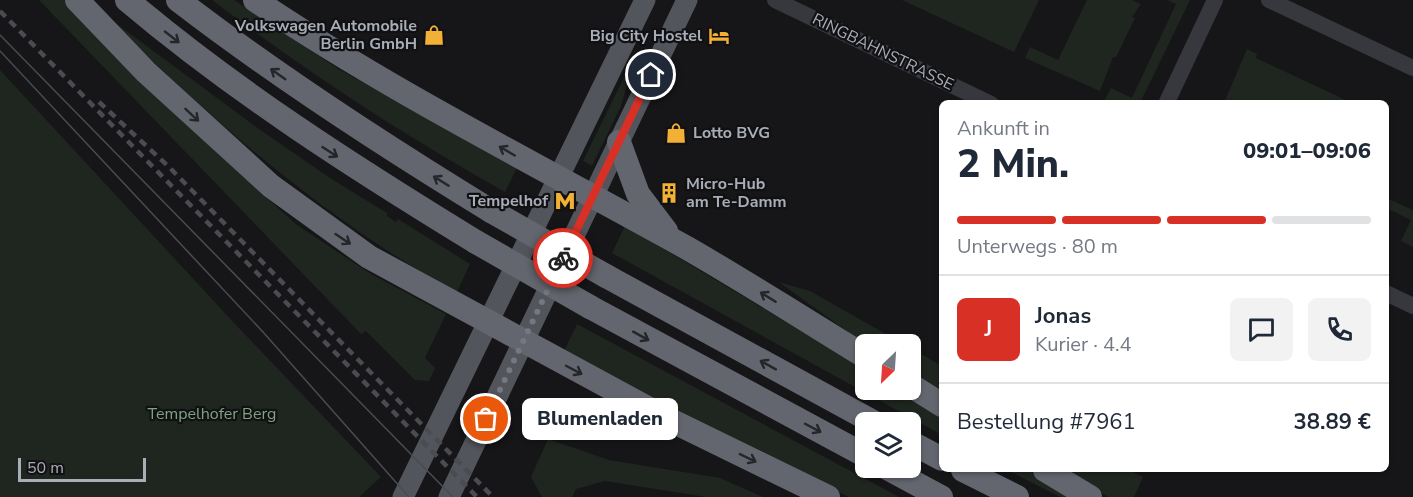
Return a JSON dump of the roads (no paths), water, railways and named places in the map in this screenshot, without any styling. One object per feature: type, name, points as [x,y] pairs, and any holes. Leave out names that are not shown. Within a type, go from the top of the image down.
[{"type":"highway","points":[[77,0],[194,117],[303,212],[369,257],[523,343],[664,417],[828,497]]},
{"type":"highway","points":[[127,0],[170,36],[318,144],[476,242],[590,307],[855,450]]},
{"type":"highway","points":[[178,0],[322,105],[491,211],[855,412]]},
{"type":"highway","points":[[255,0],[316,41],[559,179],[681,245],[855,350]]},
{"type":"highway","points":[[619,142],[632,181],[643,203],[681,245]]},
{"type":"highway","points":[[921,393],[939,403]]},
{"type":"highway","points":[[921,448],[939,457]]},
{"type":"highway","points":[[967,472],[1017,497]]},
{"type":"highway","points":[[1048,472],[1090,497]]},
{"type":"highway","points":[[906,478],[941,497]]},
{"type":"main road","points":[[403,497],[645,0]]},
{"type":"main road","points":[[449,497],[687,0]]},
{"type":"street","name":"RINGBAHNSTRASSE","points":[[775,0],[983,100]]},
{"type":"street","points":[[1168,100],[1215,0]]},
{"type":"street","points":[[1269,0],[1413,68]]},
{"type":"street","points":[[1389,294],[1413,306]]},
{"type":"tram line","points":[[0,35],[453,497]]},
{"type":"tram line","points":[[0,51],[263,332],[409,497]]},
{"type":"railway","points":[[0,11],[477,497]]},
{"type":"railway","points":[[99,102],[168,166],[493,497]]},
{"type":"place","name":"Volkswagen Automobile Berlin GmbH","points":[[434,35]]},
{"type":"place","name":"Big City Hostel","points":[[719,36]]},
{"type":"place","name":"Lotto BVG","points":[[676,133]]},
{"type":"place","name":"Micro-Hub am Te-Damm","points":[[669,193]]},
{"type":"place","name":"Tempelhof","points":[[565,201]]},
{"type":"place","name":"Blumenladen","points":[[486,419]]},
{"type":"park label","name":"Tempelhofer Berg","points":[[212,414]]}]
